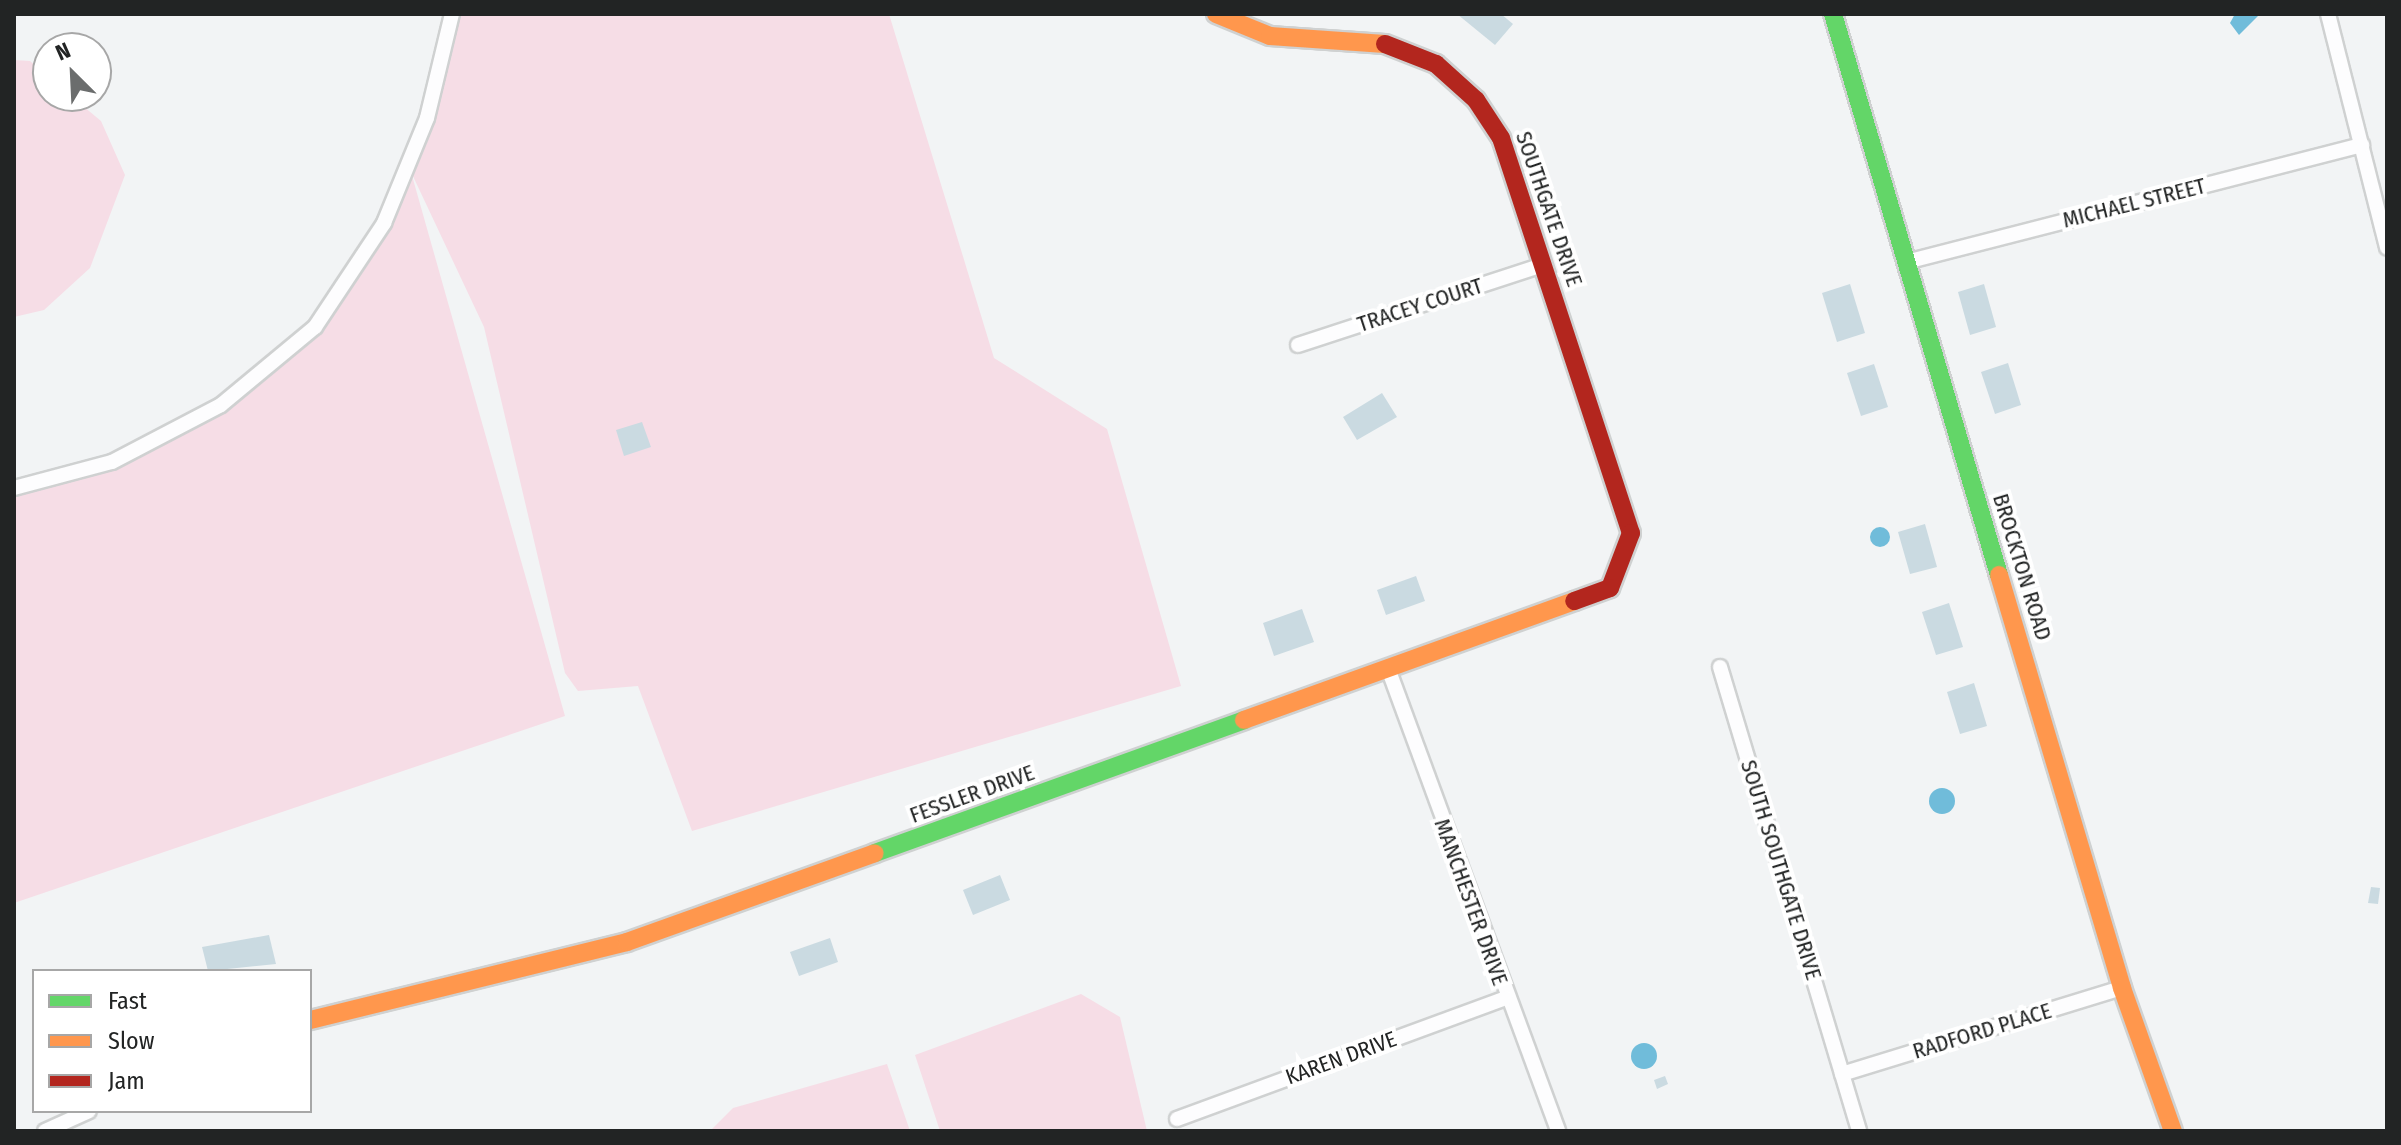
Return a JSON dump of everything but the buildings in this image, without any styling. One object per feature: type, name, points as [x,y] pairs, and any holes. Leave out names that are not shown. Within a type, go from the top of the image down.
[{"type":"street","points":[[14,488],[112,462],[221,405],[315,327],[384,223],[427,118],[452,14]]},
{"type":"street","name":"SOUTHGATE DRIVE","points":[[1216,14],[1270,36],[1383,43],[1436,64],[1501,138],[1625,510],[1631,533],[1625,562]]},
{"type":"street","name":"BROCKTON ROAD","points":[[1833,14],[2122,988],[2173,1131]]},
{"type":"street","points":[[2328,14],[2387,248]]},
{"type":"street","name":"MICHAEL STREET","points":[[1906,262],[2362,145]]},
{"type":"street","name":"TRACEY COURT","points":[[1298,345],[1543,265]]},
{"type":"street","name":"FESSLER DRIVE","points":[[312,1020],[627,942],[1577,606],[1610,588],[1625,562]]},
{"type":"street","name":"SOUTH SOUTHGATE DRIVE","points":[[1720,667],[1842,1074]]},
{"type":"street","name":"MANCHESTER DRIVE","points":[[1389,671],[1505,998],[1558,1131]]},
{"type":"street","name":"RADFORD PLACE","points":[[1842,1074],[2122,988]]},
{"type":"street","name":"KAREN DRIVE","points":[[1177,1119],[1505,998]]},
{"type":"street","points":[[1842,1074],[1859,1131]]},
{"type":"street","points":[[45,1131],[85,1113]]},
{"type":"shaded area","points":[[452,14],[889,14],[994,358],[1107,429],[1181,686],[692,831],[638,686],[578,691],[565,673],[484,327],[411,172],[565,716],[14,903],[14,488],[112,462],[221,405],[315,327],[384,223],[427,118]]},
{"type":"shaded area","points":[[14,60],[32,63],[32,112],[90,112],[101,121],[125,175],[90,268],[44,310],[14,317]]},
{"type":"shaded area","points":[[1081,994],[1120,1017],[1147,1131],[940,1131],[915,1055]]},
{"type":"shaded area","points":[[887,1064],[910,1131],[710,1131],[733,1108]]},
{"type":"water","points":[[2235,14],[2260,14],[2239,35],[2230,23]]},
{"type":"water","points":[[1876,527],[1884,527],[1890,537],[1884,547],[1876,547],[1870,541],[1870,533]]},
{"type":"water","points":[[1942,788],[1951,792],[1955,801],[1951,810],[1942,814],[1933,810],[1929,801],[1933,792]]},
{"type":"water","points":[[1644,1043],[1654,1046],[1657,1056],[1654,1066],[1644,1069],[1634,1066],[1631,1056],[1634,1046]]},
{"type":"traffic: fast","points":[[1833,14],[1999,575]]},
{"type":"traffic: fast","points":[[875,853],[1244,720]]},
{"type":"traffic: slow","points":[[1216,14],[1270,36],[1385,44]]},
{"type":"traffic: slow","points":[[1999,575],[2122,988],[2173,1131]]},
{"type":"traffic: slow","points":[[1244,720],[1574,601]]},
{"type":"traffic: slow","points":[[312,1020],[627,942],[875,853]]},
{"type":"traffic: jam","points":[[1385,44],[1436,64],[1476,100],[1501,138],[1631,533],[1610,588],[1574,601]]}]
